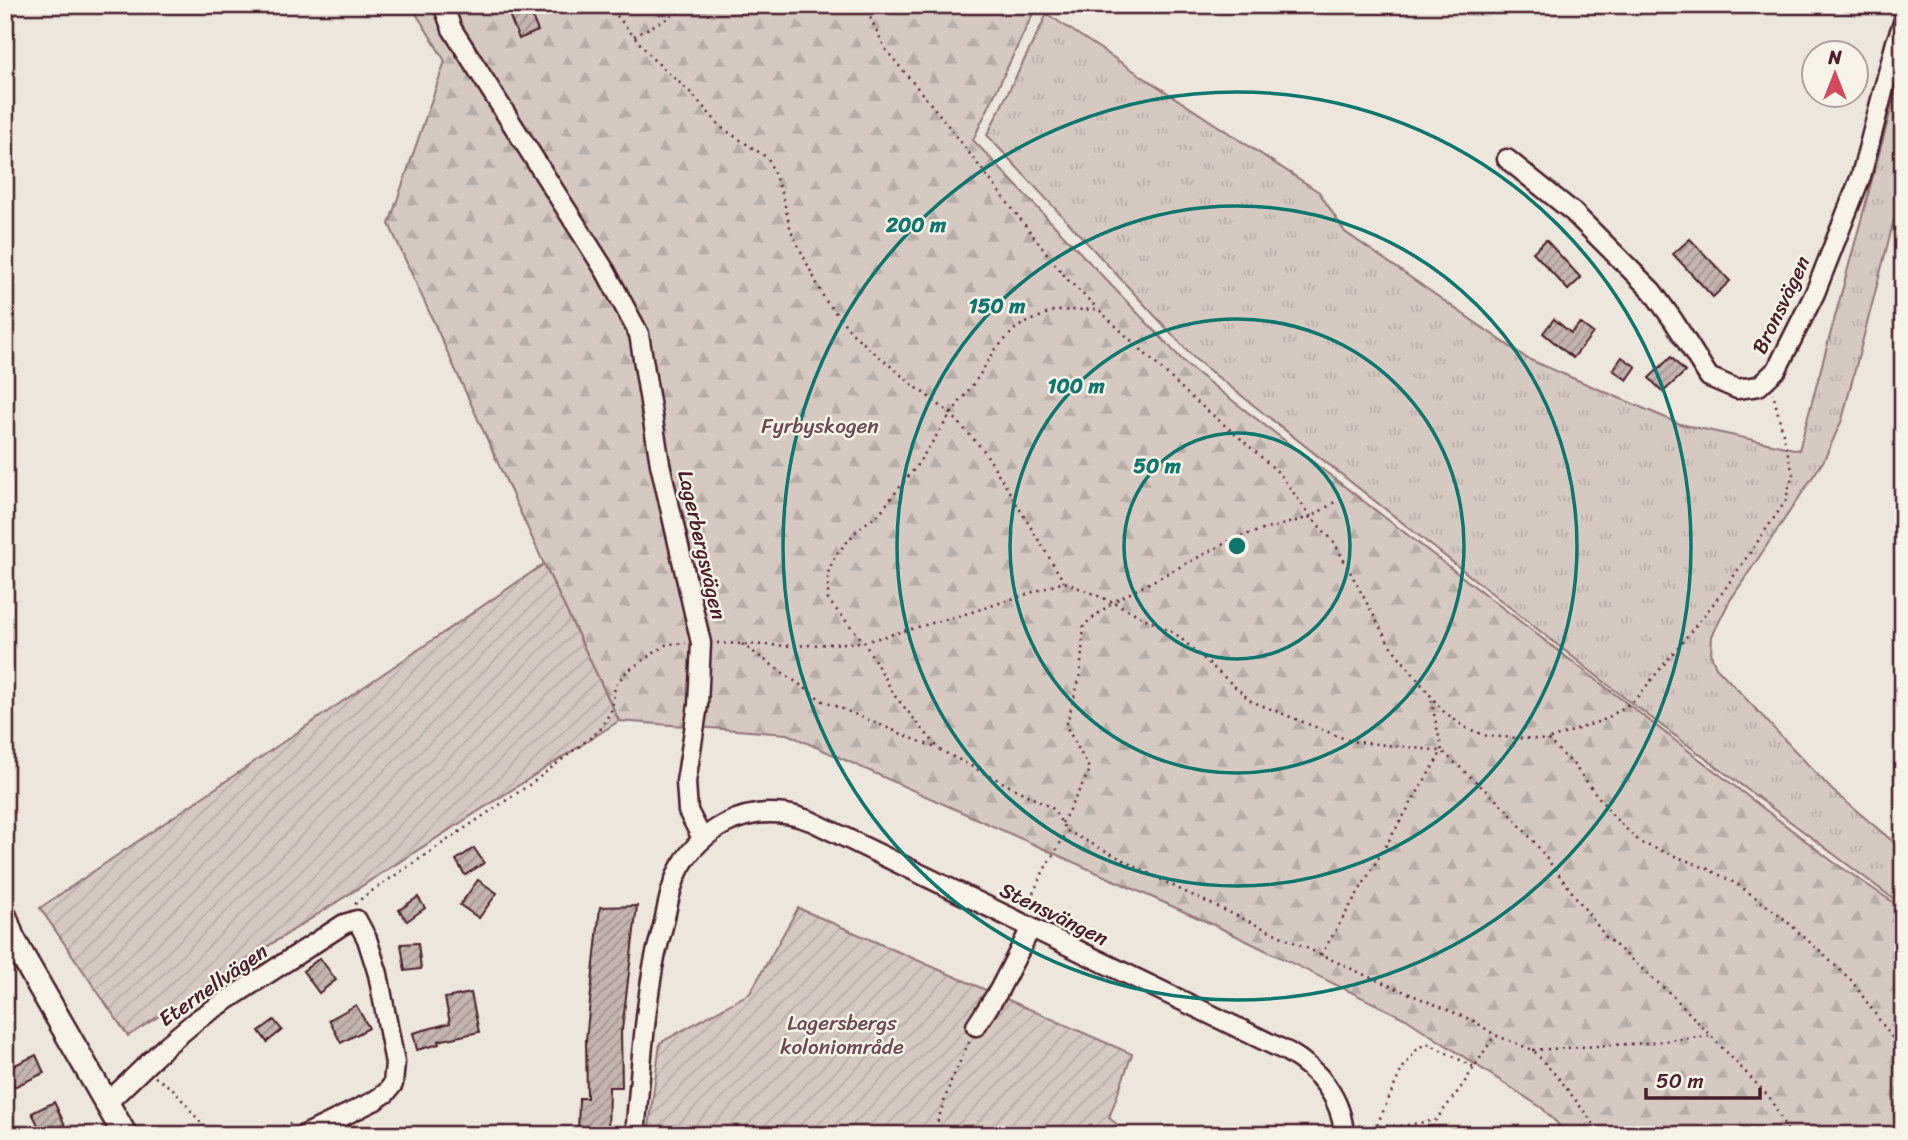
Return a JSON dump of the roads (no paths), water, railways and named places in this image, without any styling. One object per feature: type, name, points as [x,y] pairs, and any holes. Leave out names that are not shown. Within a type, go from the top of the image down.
[{"type":"main road","points":[[8,928],[125,1135]]},
{"type":"street","name":"Lagerbergsvägen","points":[[443,5],[452,29],[606,272],[639,334],[660,464],[701,643],[698,705],[686,782],[688,811],[702,838]]},
{"type":"street","name":"Bronsvägen","points":[[1507,159],[1573,212],[1651,290],[1709,377],[1737,389],[1759,386],[1777,369],[1815,293],[1861,176],[1903,23]]},
{"type":"street","name":"Stensvängen","points":[[702,838],[718,826],[760,813],[787,814],[832,830],[1301,1059],[1325,1083],[1340,1112],[1344,1130]]},
{"type":"street","points":[[635,1135],[652,973],[674,883],[680,868],[702,838]]},
{"type":"street","name":"Eternellvägen","points":[[107,1103],[198,1019],[344,924],[356,920],[367,939],[378,974],[395,1063],[393,1084],[374,1101],[304,1135]]},
{"type":"street","points":[[976,1026],[998,992],[1025,925]]},
{"type":"park label","name":"Fyrbyskogen","points":[[820,426]]},
{"type":"park label","name":"Lagersbergs koloniområde","points":[[842,1035]]}]
